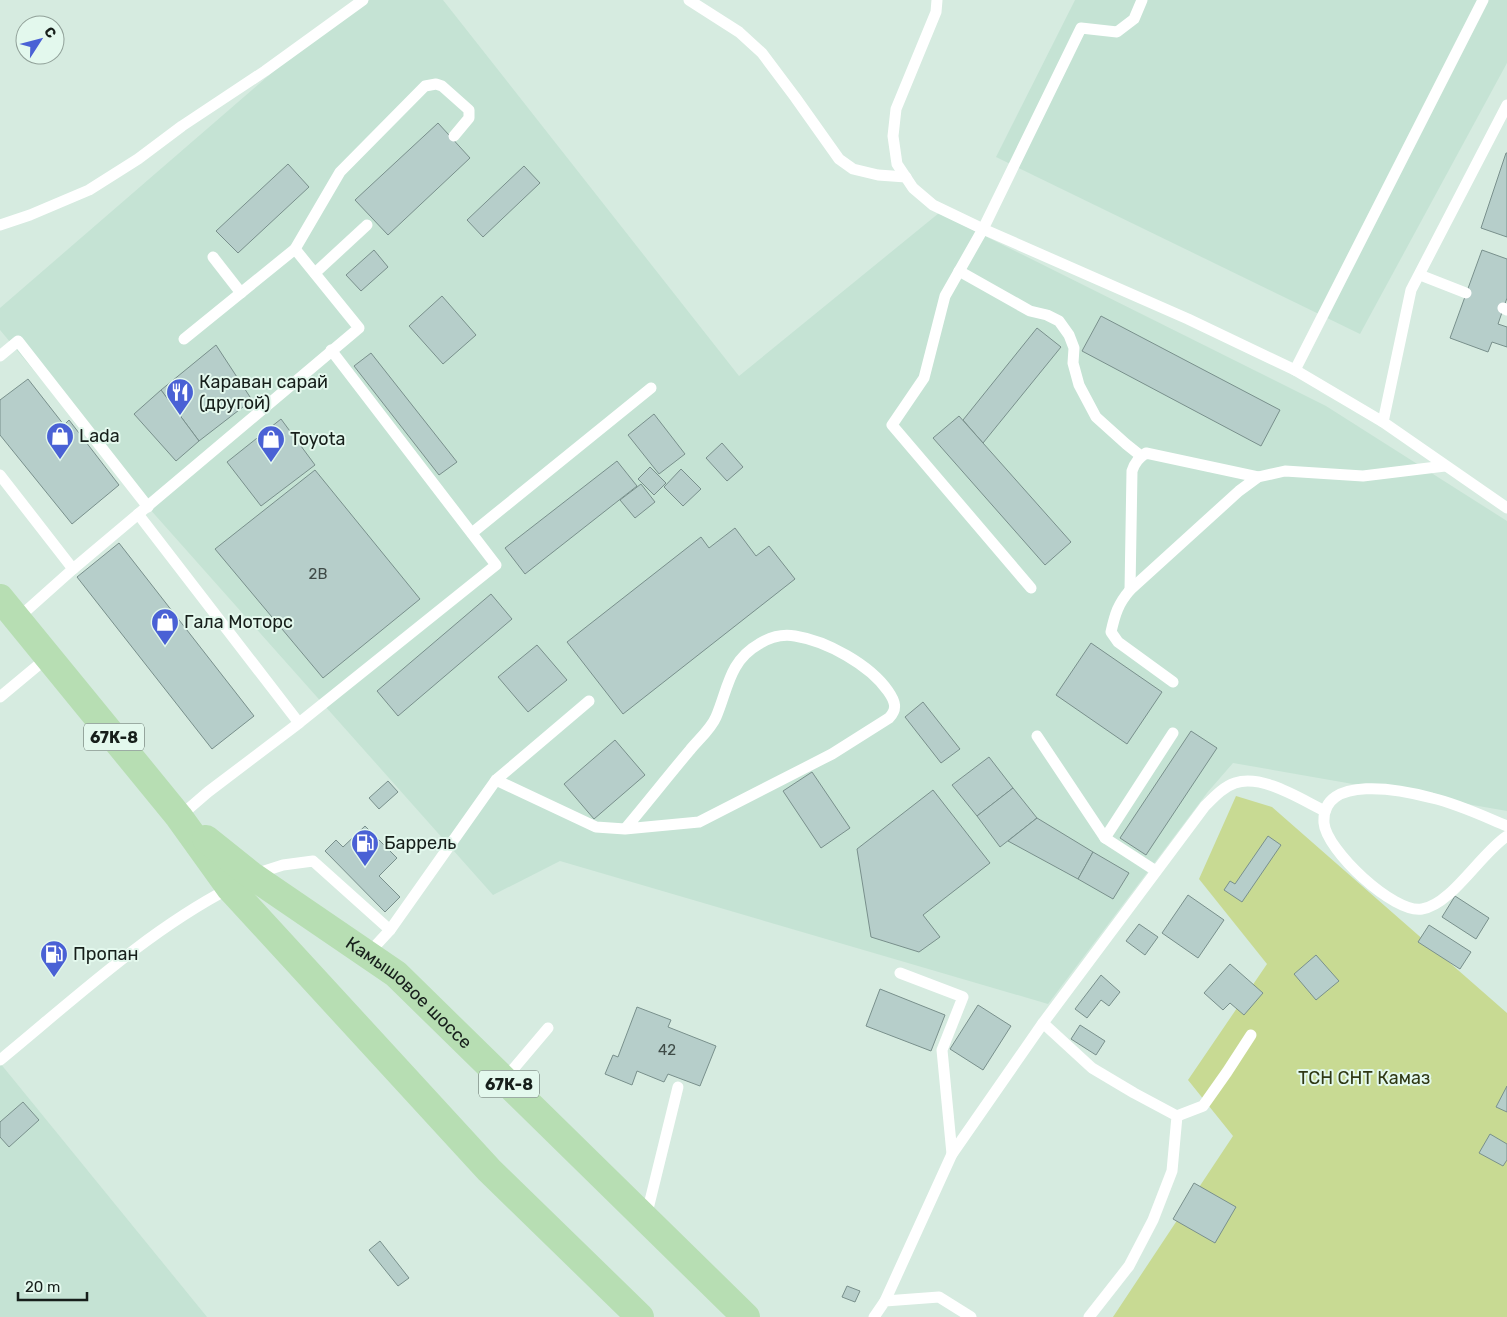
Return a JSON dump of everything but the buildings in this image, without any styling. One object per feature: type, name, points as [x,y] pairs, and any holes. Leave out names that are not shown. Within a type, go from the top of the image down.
[{"type":"main road","name":"Камышовое шоссе","points":[[0,598],[180,817],[241,882],[489,1170],[640,1317]]},
{"type":"main road","name":"Камышовое шоссе","points":[[241,882],[367,955],[396,974],[746,1317]]},
{"type":"lane","points":[[0,225],[30,215],[89,190],[138,159],[182,126],[265,71],[364,0]]},
{"type":"lane","points":[[689,0],[739,32],[762,53],[796,97],[839,159],[854,169],[878,175],[906,177]]},
{"type":"lane","points":[[1031,588],[892,425],[924,378],[945,296],[983,229],[1082,28],[1117,32],[1134,19],[1142,0]]},
{"type":"lane","points":[[1295,370],[1483,0]]},
{"type":"lane","points":[[938,4],[896,110],[893,136],[897,164],[913,188],[933,205],[983,229],[1188,319],[1295,370],[1383,422],[1507,508]]},
{"type":"lane","points":[[184,339],[295,249],[340,172],[425,86],[436,84],[442,86],[469,110],[469,118],[454,136]]},
{"type":"lane","points":[[1383,422],[1411,290],[1507,105]]},
{"type":"lane","points":[[315,273],[367,225]]},
{"type":"lane","points":[[17,619],[138,514],[359,328],[295,249]]},
{"type":"lane","points":[[213,257],[241,293]]},
{"type":"lane","points":[[959,271],[1030,311],[1047,315],[1058,321],[1070,335],[1074,348],[1072,363],[1079,385],[1096,417],[1141,456]]},
{"type":"lane","points":[[1420,275],[1466,293]]},
{"type":"lane","points":[[0,356],[18,341],[148,507]]},
{"type":"lane","points":[[180,817],[208,792],[299,723],[496,565],[331,350]]},
{"type":"lane","points":[[472,533],[651,388]]},
{"type":"lane","points":[[1130,590],[1132,471],[1135,462],[1141,456],[1146,453],[1258,477]]},
{"type":"lane","points":[[1173,682],[1118,642],[1111,632],[1114,615],[1120,602],[1130,590],[1239,491],[1258,477],[1285,471],[1363,476],[1445,466]]},
{"type":"lane","points":[[0,475],[74,569]]},
{"type":"lane","points":[[138,514],[299,723]]},
{"type":"lane","points":[[496,780],[596,827],[625,829],[699,822],[832,754],[889,718],[895,710],[894,700],[881,681],[840,652],[813,641],[794,636],[777,636],[758,644],[738,662],[727,683],[715,719],[625,829]]},
{"type":"lane","points":[[0,697],[15,682],[48,657]]},
{"type":"lane","points":[[367,955],[390,930],[496,780],[589,702]]},
{"type":"lane","points":[[1105,838],[1173,733]]},
{"type":"lane","points":[[1037,736],[1105,838],[1156,871]]},
{"type":"lane","points":[[874,1317],[885,1301],[952,1154],[1043,1023],[1205,806],[1218,792],[1234,783],[1251,780],[1269,784],[1325,811]]},
{"type":"lane","points":[[1507,826],[1433,798],[1374,789],[1348,790],[1339,794],[1331,800],[1325,811],[1324,823],[1326,832],[1332,842],[1351,866],[1378,891],[1393,902],[1409,908],[1422,910],[1441,901],[1488,851],[1507,836]]},
{"type":"lane","points":[[0,1060],[115,965],[200,904],[241,882],[283,865],[313,861],[390,930]]},
{"type":"lane","points":[[900,973],[963,997],[942,1050],[952,1154]]},
{"type":"lane","points":[[1043,1023],[1092,1068],[1177,1116],[1203,1106],[1228,1072],[1251,1035]]},
{"type":"lane","points":[[504,1080],[548,1028]]},
{"type":"lane","points":[[646,1219],[678,1088]]},
{"type":"lane","points":[[1089,1317],[1129,1266],[1153,1220],[1172,1171],[1177,1116]]},
{"type":"lane","points":[[885,1301],[939,1297],[971,1317]]},
{"type":"shaded area","points":[[356,0],[443,0],[739,376],[939,213],[1326,406],[1507,521],[1507,811],[1233,763],[1207,793],[1048,1004],[560,861],[493,895],[148,507],[0,330],[0,308]]},
{"type":"shaded area","points":[[1075,0],[1507,0],[1507,63],[1360,334],[996,157]]},
{"type":"shaded area","points":[[0,1063],[207,1317],[0,1317]]},
{"type":"green space","name":"ТСН СНТ Камаз","points":[[1236,796],[1272,807],[1507,1013],[1507,1317],[1113,1317],[1233,1136],[1188,1080],[1267,964],[1199,879]]},
{"type":"place","name":"Караван сарай (другой)","points":[[180,416]]},
{"type":"place","name":"Lada","points":[[60,460]]},
{"type":"place","name":"Toyota","points":[[271,463]]},
{"type":"place","name":"Гала Моторс","points":[[165,646]]},
{"type":"place","name":"Баррель","points":[[365,867]]},
{"type":"place","name":"Пропан","points":[[54,978]]}]
